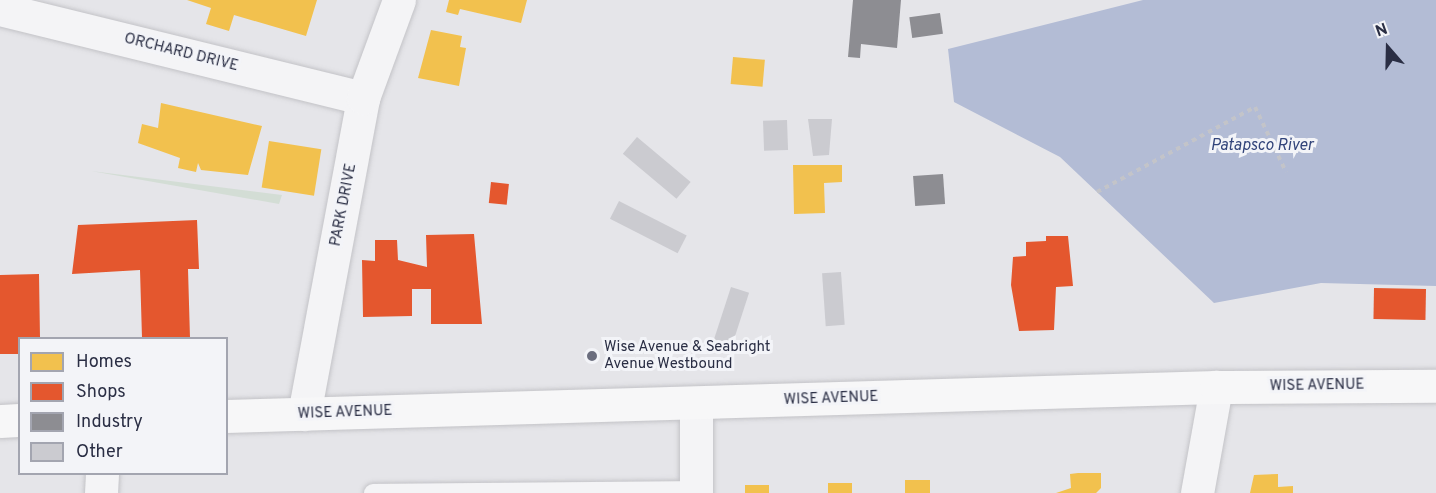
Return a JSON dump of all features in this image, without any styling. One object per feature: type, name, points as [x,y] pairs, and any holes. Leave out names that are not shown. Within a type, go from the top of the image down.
[{"type":"main road","name":"WISE AVENUE","points":[[228,416],[1216,387],[1436,386]]},
{"type":"main road","points":[[0,421],[18,420]]},
{"type":"street","name":"PARK DRIVE","points":[[303,414],[363,98],[399,0]]},
{"type":"street","name":"ORCHARD DRIVE","points":[[0,9],[363,98]]},
{"type":"street","points":[[1197,493],[1216,387]]},
{"type":"street","points":[[696,403],[696,492]]},
{"type":"street","points":[[102,475],[102,493]]},
{"type":"lane","points":[[373,493],[696,492]]},
{"type":"path","points":[[1097,192],[1255,107],[1286,172]]},
{"type":"shaded area","points":[[91,171],[282,195],[279,204]]},
{"type":"water","name":"Patapsco River","points":[[1143,0],[1436,0],[1436,286],[1321,283],[1214,303],[1060,157],[954,102],[948,49]]},
{"type":"building: Homes","points":[[187,0],[317,0],[306,36],[234,15],[229,31],[206,24],[211,8]]},
{"type":"building: Homes","points":[[449,0],[527,0],[521,23],[460,9],[458,15],[446,12]]},
{"type":"building: Homes","points":[[431,30],[462,36],[460,47],[466,48],[459,86],[418,78]]},
{"type":"building: Homes","points":[[733,57],[765,60],[763,87],[731,84]]},
{"type":"building: Homes","points":[[161,103],[262,126],[248,175],[201,170],[198,163],[196,172],[178,168],[180,158],[138,143],[142,124],[158,128]]},
{"type":"building: Homes","points":[[269,141],[321,149],[314,196],[262,187]]},
{"type":"building: Homes","points":[[793,165],[842,165],[842,182],[824,183],[825,213],[794,214]]},
{"type":"building: Homes","points":[[1101,473],[1101,488],[1096,493],[1056,493],[1071,488],[1070,474]]},
{"type":"building: Homes","points":[[1278,474],[1278,487],[1293,486],[1293,493],[1250,493],[1254,475]]},
{"type":"building: Homes","points":[[905,480],[930,480],[930,493],[905,493]]},
{"type":"building: Homes","points":[[828,483],[852,483],[852,493],[828,493]]},
{"type":"building: Homes","points":[[745,485],[769,485],[769,493],[745,493]]},
{"type":"building: Shops","points":[[491,182],[509,184],[507,205],[489,203]]},
{"type":"building: Shops","points":[[197,220],[199,269],[188,269],[190,337],[142,337],[140,270],[72,274],[78,225]]},
{"type":"building: Shops","points":[[474,234],[482,324],[431,324],[431,289],[412,289],[412,316],[363,317],[362,260],[375,261],[375,240],[397,240],[398,260],[427,267],[426,235]]},
{"type":"building: Shops","points":[[1046,236],[1068,236],[1073,286],[1056,287],[1054,330],[1019,331],[1011,285],[1013,257],[1026,256],[1026,242],[1046,241]]},
{"type":"building: Shops","points":[[39,274],[40,337],[18,337],[18,354],[0,354],[0,275]]},
{"type":"building: Shops","points":[[1374,288],[1426,289],[1425,320],[1373,319]]},
{"type":"building: Industry","points":[[853,0],[901,0],[897,48],[861,44],[860,58],[848,57]]},
{"type":"building: Industry","points":[[940,13],[943,34],[912,38],[909,17]]},
{"type":"building: Industry","points":[[943,174],[945,204],[915,206],[913,176]]},
{"type":"building: Other","points":[[808,119],[832,119],[829,155],[813,156]]},
{"type":"building: Other","points":[[787,120],[788,150],[764,151],[763,121]]},
{"type":"building: Other","points":[[637,137],[691,182],[676,199],[623,154]]},
{"type":"building: Other","points":[[619,201],[687,236],[678,253],[610,219]]},
{"type":"building: Other","points":[[841,272],[845,325],[826,326],[822,273]]},
{"type":"building: Other","points":[[731,287],[749,293],[732,345],[714,339]]},
{"type":"place","name":"Wise Avenue & Seabright Avenue Westbound","points":[[592,356]]}]
